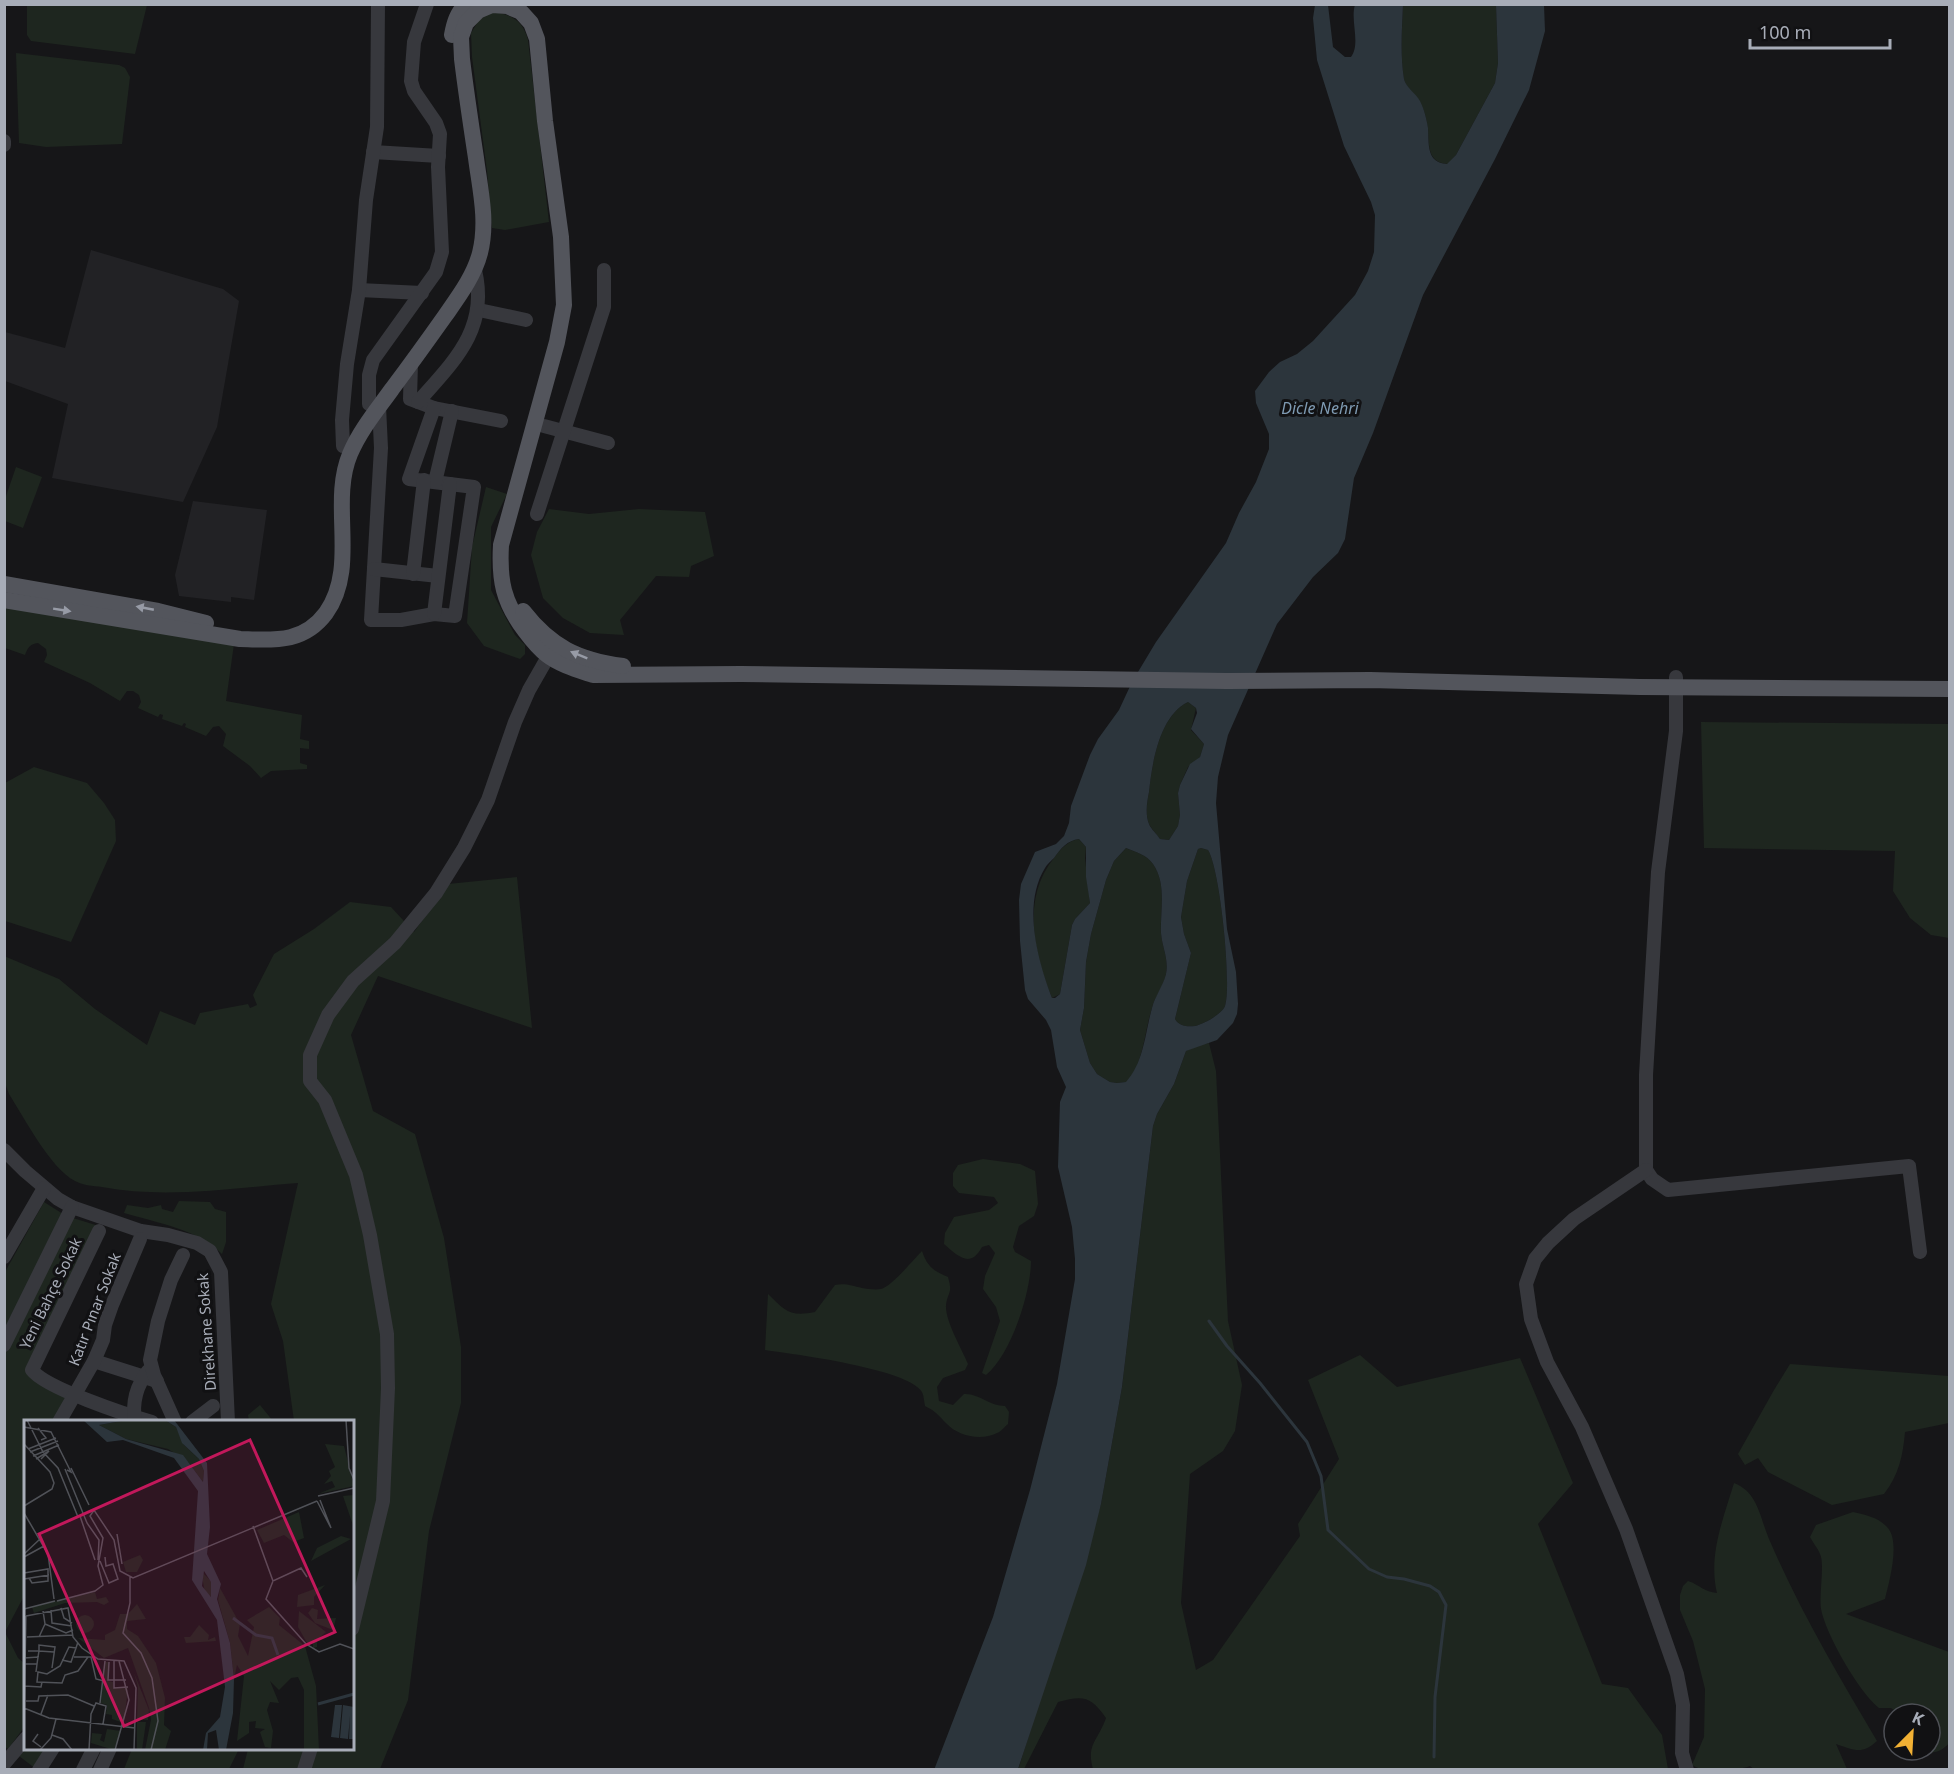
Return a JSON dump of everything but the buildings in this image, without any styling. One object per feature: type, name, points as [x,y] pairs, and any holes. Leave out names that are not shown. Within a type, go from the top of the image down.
[{"type":"main road","points":[[4,584],[148,609],[247,631],[271,632],[288,628],[304,620],[320,606],[328,589],[332,564],[334,476],[343,446],[374,405],[458,280],[468,256],[473,235],[473,205],[451,38],[454,24],[467,4]]},
{"type":"main road","points":[[526,4],[542,20],[548,45],[573,275],[573,306],[569,336],[512,544],[508,569],[523,612],[552,649],[572,668],[593,675],[741,671],[1200,674],[1950,689]]},
{"type":"main road","points":[[4,600],[240,639],[289,639],[310,628],[325,614],[340,582],[342,487],[345,469],[374,405],[411,363],[460,295],[475,270],[481,251],[484,230],[483,207],[462,59],[461,37],[466,23],[478,10],[492,5],[507,6],[522,12],[531,23],[537,39],[545,121],[561,237],[564,305],[557,342],[501,545],[500,566],[502,590],[512,615],[534,643],[552,649]]},
{"type":"main road","points":[[1676,682],[1950,680]]},
{"type":"street","points":[[343,446],[342,420],[347,364],[359,290],[366,200],[377,127],[378,4]]},
{"type":"street","points":[[427,4],[414,42],[411,81],[414,91],[436,123],[440,134],[442,252],[436,273],[373,360],[369,375],[381,448],[371,620],[401,620],[434,614],[455,616],[474,487],[409,478],[434,408]]},
{"type":"street","points":[[373,153],[439,156]]},
{"type":"street","points":[[418,402],[458,356],[479,310],[479,288],[475,270]]},
{"type":"street","points":[[537,514],[604,307],[604,270]]},
{"type":"street","points":[[359,290],[422,293]]},
{"type":"street","points":[[479,310],[526,320]]},
{"type":"street","points":[[411,363],[410,399],[434,408],[501,421]]},
{"type":"street","points":[[413,574],[430,481],[452,411]]},
{"type":"street","points":[[544,426],[608,443]]},
{"type":"street","points":[[434,614],[450,484]]},
{"type":"street","points":[[374,569],[438,576]]},
{"type":"street","points":[[354,1621],[383,1501],[388,1388],[387,1334],[370,1235],[356,1175],[325,1100],[310,1082],[310,1055],[328,1016],[353,981],[395,943],[436,893],[464,848],[488,800],[515,722],[552,649]]},
{"type":"street","points":[[1676,682],[1677,731],[1658,872],[1646,1075],[1646,1170],[1652,1179],[1668,1190],[1909,1166],[1920,1252]]},
{"type":"street","name":"Direkhane Sokak","points":[[4,1150],[44,1188],[72,1207],[141,1231],[197,1243],[210,1251],[221,1272],[228,1420]]},
{"type":"street","points":[[1646,1170],[1574,1219],[1548,1243],[1535,1259],[1526,1284],[1532,1319],[1547,1362],[1582,1427],[1626,1529],[1677,1674],[1683,1705],[1682,1753],[1687,1770]]},
{"type":"street","points":[[4,1257],[44,1188]]},
{"type":"street","points":[[4,1345],[72,1207]]},
{"type":"street","name":"Yeni Bahçe Sokak","points":[[76,1396],[39,1377],[32,1370],[99,1231]]},
{"type":"street","name":"Katır Pınar Sokak","points":[[60,1420],[94,1361],[103,1340],[105,1324],[112,1305],[140,1239]]},
{"type":"street","points":[[135,1419],[132,1405],[147,1372],[158,1321],[171,1280],[183,1255]]},
{"type":"street","points":[[94,1361],[147,1372],[157,1381],[174,1420]]},
{"type":"street","points":[[76,1396],[135,1419]]},
{"type":"street","points":[[195,1420],[213,1406]]},
{"type":"street","points":[[4,1764],[24,1740]]},
{"type":"street","points":[[39,1770],[52,1750]]},
{"type":"street","points":[[83,1770],[93,1750]]},
{"type":"street","points":[[304,1770],[311,1750]]},
{"type":"street","points":[[100,1770],[106,1751]]},
{"type":"shaded area","points":[[27,4],[147,5],[135,54],[31,41],[27,35]]},
{"type":"shaded area","points":[[1403,5],[1496,5],[1498,63],[1495,83],[1456,155],[1448,164],[1436,160],[1430,152],[1428,126],[1423,108],[1404,79]]},
{"type":"shaded area","points":[[492,12],[511,17],[520,23],[528,40],[549,222],[505,230],[492,228],[472,57],[471,33],[479,20]]},
{"type":"shaded area","points":[[16,53],[119,65],[125,68],[130,77],[122,144],[46,147],[19,143]]},
{"type":"shaded area","points":[[91,250],[223,289],[239,301],[217,427],[183,502],[52,478],[68,404],[5,381],[5,332],[65,348]]},
{"type":"shaded area","points":[[16,467],[42,477],[23,528],[5,521],[5,499]]},
{"type":"shaded area","points":[[486,487],[507,494],[491,527],[491,590],[515,635],[525,645],[525,654],[520,659],[484,646],[467,623],[472,547]]},
{"type":"shaded area","points":[[193,501],[267,510],[254,600],[231,597],[231,602],[179,596],[175,575]]},
{"type":"shaded area","points":[[549,509],[589,514],[639,509],[705,512],[714,556],[691,566],[689,577],[656,576],[620,620],[624,635],[590,633],[563,618],[543,598],[531,555],[537,532]]},
{"type":"shaded area","points":[[4,607],[234,644],[226,701],[302,715],[300,739],[309,741],[309,749],[300,748],[300,763],[307,765],[307,769],[271,771],[261,778],[250,766],[223,746],[226,734],[219,726],[213,727],[206,736],[185,727],[184,723],[182,726],[162,719],[163,715],[160,714],[158,717],[138,708],[141,702],[139,695],[133,691],[127,691],[120,701],[90,683],[44,662],[47,655],[46,649],[38,643],[30,646],[25,655],[5,648]]},
{"type":"shaded area","points":[[1188,702],[1196,708],[1191,730],[1204,744],[1200,757],[1188,767],[1180,785],[1178,826],[1169,840],[1160,839],[1149,824],[1147,816],[1152,768],[1159,742],[1170,718]]},
{"type":"shaded area","points":[[1701,722],[1949,724],[1949,938],[1931,935],[1910,918],[1893,891],[1895,851],[1704,848]]},
{"type":"shaded area","points":[[34,767],[87,783],[115,820],[116,841],[71,942],[5,921],[5,783]]},
{"type":"shaded area","points":[[1079,839],[1086,847],[1090,903],[1072,925],[1060,994],[1052,998],[1036,944],[1034,908],[1037,890],[1056,855],[1071,842]]},
{"type":"shaded area","points":[[1126,848],[1148,858],[1160,880],[1161,933],[1167,969],[1152,1008],[1137,1066],[1127,1082],[1117,1083],[1110,1082],[1097,1074],[1090,1063],[1080,1030],[1091,934],[1106,880],[1114,861]]},
{"type":"shaded area","points":[[1198,849],[1208,850],[1217,879],[1224,927],[1227,994],[1225,1006],[1220,1012],[1203,1023],[1189,1026],[1181,1025],[1175,1019],[1191,953],[1181,917],[1187,881]]},
{"type":"shaded area","points":[[517,877],[532,1028],[378,976],[351,1035],[373,1111],[415,1134],[444,1238],[461,1347],[461,1403],[429,1531],[408,1700],[380,1769],[243,1769],[248,1750],[354,1750],[354,1420],[294,1420],[283,1341],[271,1304],[298,1183],[199,1191],[150,1192],[88,1185],[66,1175],[39,1142],[9,1094],[5,1083],[4,956],[59,979],[95,1009],[147,1045],[160,1011],[195,1025],[200,1013],[248,1004],[250,1008],[257,1005],[253,995],[274,954],[314,929],[350,902],[391,907],[414,932],[448,884]]},
{"type":"shaded area","points":[[1209,1043],[1216,1071],[1228,1321],[1242,1385],[1235,1431],[1223,1451],[1190,1474],[1181,1603],[1196,1670],[1213,1660],[1300,1536],[1298,1524],[1339,1459],[1308,1380],[1360,1355],[1397,1387],[1520,1358],[1573,1483],[1538,1524],[1602,1684],[1628,1688],[1662,1735],[1668,1769],[1093,1769],[1092,1748],[1106,1718],[1091,1701],[1074,1698],[1058,1702],[1024,1769],[1018,1770],[1101,1504],[1122,1387],[1153,1126],[1174,1084],[1186,1051]]},
{"type":"shaded area","points":[[983,1159],[1020,1164],[1035,1171],[1038,1204],[1034,1216],[1019,1226],[1013,1247],[1015,1252],[1031,1261],[1027,1289],[1018,1322],[1004,1353],[986,1375],[982,1373],[1000,1321],[996,1307],[983,1289],[985,1276],[995,1253],[989,1245],[982,1247],[973,1258],[968,1259],[954,1253],[944,1244],[945,1233],[954,1217],[989,1210],[998,1203],[994,1197],[959,1193],[953,1186],[953,1173],[958,1165]]},
{"type":"shaded area","points":[[179,1201],[210,1202],[215,1209],[226,1212],[226,1242],[222,1254],[201,1238],[124,1213],[127,1205],[148,1208],[161,1205],[162,1209],[173,1212]]},
{"type":"shaded area","points":[[44,1202],[63,1214],[5,1331],[5,1272]]},
{"type":"shaded area","points":[[73,1218],[99,1226],[27,1371],[67,1396],[55,1420],[24,1420],[24,1596],[5,1632],[18,1658],[24,1663],[24,1727],[8,1749],[4,1746],[4,1353]]},
{"type":"shaded area","points":[[922,1251],[931,1267],[948,1277],[950,1290],[946,1312],[968,1364],[965,1370],[943,1378],[937,1387],[939,1401],[953,1405],[964,1394],[969,1394],[1005,1406],[1009,1412],[1008,1424],[991,1435],[977,1437],[957,1432],[925,1406],[922,1392],[913,1384],[896,1376],[849,1364],[765,1350],[768,1294],[788,1311],[800,1314],[815,1312],[835,1285],[881,1289],[896,1278]]},
{"type":"shaded area","points":[[1790,1364],[1949,1376],[1949,1423],[1905,1432],[1899,1464],[1884,1494],[1832,1505],[1768,1472],[1758,1458],[1745,1465],[1738,1454]]},
{"type":"shaded area","points":[[260,1405],[272,1420],[249,1420],[248,1415]]},
{"type":"shaded area","points":[[1734,1483],[1742,1487],[1753,1499],[1769,1539],[1806,1616],[1877,1741],[1862,1750],[1836,1744],[1847,1769],[1755,1770],[1750,1766],[1720,1770],[1697,1768],[1692,1765],[1704,1737],[1705,1689],[1693,1641],[1680,1610],[1680,1595],[1683,1586],[1688,1581],[1717,1593],[1714,1565],[1718,1538]]},
{"type":"shaded area","points":[[1853,1512],[1875,1519],[1887,1527],[1891,1533],[1894,1551],[1885,1599],[1846,1614],[1949,1652],[1949,1743],[1946,1747],[1942,1749],[1942,1702],[1882,1702],[1882,1708],[1879,1708],[1862,1689],[1836,1648],[1821,1609],[1821,1557],[1810,1537],[1816,1525]]},
{"type":"shaded area","points":[[24,1750],[49,1750],[36,1769],[19,1756]]},
{"type":"shaded area","points":[[131,1750],[238,1750],[229,1769],[124,1769]]},
{"type":"water","name":"Dicle Nehri","points":[[1315,5],[1328,5],[1333,47],[1345,57],[1351,57],[1355,46],[1355,5],[1403,5],[1404,79],[1423,107],[1432,156],[1440,163],[1447,164],[1456,155],[1495,83],[1498,63],[1496,5],[1544,5],[1545,31],[1529,90],[1423,295],[1373,433],[1354,478],[1345,539],[1338,553],[1313,577],[1277,624],[1228,735],[1218,777],[1216,803],[1227,929],[1236,972],[1237,1014],[1233,1023],[1217,1040],[1186,1051],[1174,1084],[1153,1126],[1122,1387],[1101,1504],[1086,1565],[1018,1769],[934,1770],[993,1617],[1030,1490],[1057,1384],[1075,1279],[1072,1227],[1058,1167],[1060,1102],[1066,1087],[1057,1067],[1051,1030],[1046,1020],[1028,999],[1025,990],[1020,941],[1021,884],[1035,852],[1056,844],[1064,836],[1069,823],[1071,806],[1098,739],[1119,710],[1132,682],[1156,642],[1226,543],[1256,482],[1269,449],[1269,434],[1256,403],[1255,391],[1269,372],[1280,362],[1297,354],[1313,341],[1355,295],[1368,271],[1374,252],[1375,215],[1344,146],[1317,60],[1313,18]],"holes":[[[1188,702],[1196,708],[1197,713],[1191,729],[1204,744],[1200,757],[1190,764],[1180,785],[1178,826],[1169,840],[1160,839],[1151,828],[1147,808],[1152,768],[1159,742],[1170,718]],[[1079,839],[1086,847],[1086,877],[1090,903],[1072,925],[1060,994],[1052,998],[1038,950],[1033,916],[1034,899],[1038,883],[1046,867],[1071,841]],[[1126,848],[1148,858],[1153,864],[1160,880],[1161,933],[1167,963],[1166,974],[1153,1004],[1137,1066],[1126,1082],[1117,1083],[1110,1082],[1097,1074],[1090,1063],[1080,1030],[1091,934],[1106,880],[1114,861]],[[1198,849],[1208,850],[1217,879],[1224,927],[1227,994],[1225,1006],[1220,1012],[1203,1023],[1189,1026],[1181,1025],[1175,1019],[1191,953],[1181,917],[1187,881]]]},
{"type":"waterway","points":[[1209,1321],[1307,1442],[1321,1476],[1328,1530],[1369,1569],[1387,1577],[1430,1586],[1439,1592],[1446,1605],[1435,1697],[1434,1757]]}]
